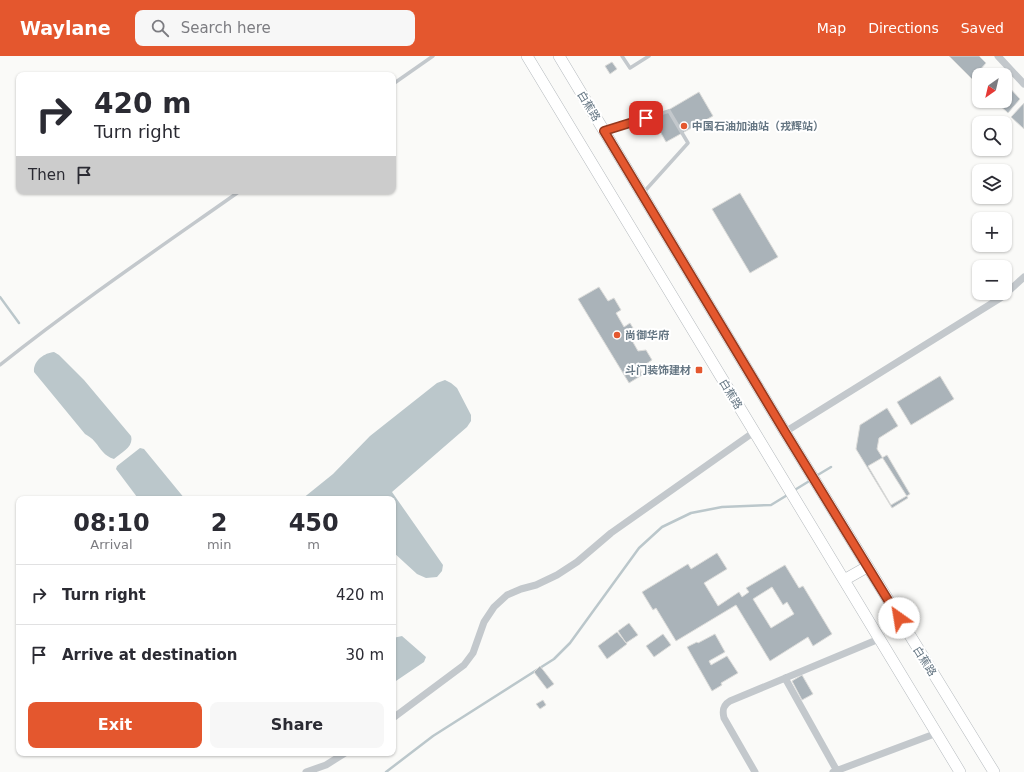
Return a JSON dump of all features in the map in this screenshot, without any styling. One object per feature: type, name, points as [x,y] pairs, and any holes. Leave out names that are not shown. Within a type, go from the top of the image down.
[{"type":"main road","name":"白蕉路","points":[[527,56],[960,772]]},
{"type":"main road","name":"白蕉路","points":[[559,56],[867,567],[994,772]]},
{"type":"main road","points":[[844,580],[867,567]]},
{"type":"street","points":[[998,56],[1024,84]]},
{"type":"street","points":[[785,432],[1002,297],[1024,277]]},
{"type":"street","points":[[396,716],[464,665],[473,653],[484,622],[494,607],[506,595],[536,585],[557,575],[577,562],[611,533],[754,432]]},
{"type":"street","points":[[755,772],[724,718],[722,712],[723,708],[730,700],[879,639]]},
{"type":"street","points":[[785,678],[835,771],[937,733]]},
{"type":"street","points":[[309,772],[326,765],[340,756]]},
{"type":"lane","points":[[396,82],[433,56]]},
{"type":"lane","points":[[622,56],[630,68],[649,56]]},
{"type":"lane","points":[[604,131],[669,111],[688,143],[642,193]]},
{"type":"lane","points":[[0,365],[36,336],[236,194]]},
{"type":"shaded area","points":[[54,352],[59,355],[84,380],[131,436],[131,443],[129,446],[124,452],[114,459],[105,454],[93,439],[85,434],[34,372],[35,364],[40,358]]},
{"type":"shaded area","points":[[445,380],[457,388],[471,415],[471,421],[467,427],[392,492],[395,496],[306,496],[333,474],[370,436],[437,383]]},
{"type":"shaded area","points":[[140,448],[144,449],[183,496],[136,496],[116,469],[117,466]]},
{"type":"shaded area","points":[[396,498],[443,565],[442,571],[437,577],[426,578],[417,574],[396,555]]},
{"type":"shaded area","points":[[402,636],[426,657],[424,662],[396,681],[396,637]]},
{"type":"building","points":[[949,56],[979,56],[986,63],[982,68],[972,68],[972,79]]},
{"type":"building","points":[[612,62],[617,69],[610,74],[605,66]]},
{"type":"building","points":[[1012,90],[1020,99],[1008,113],[1003,108],[1012,108]]},
{"type":"building","points":[[699,92],[713,116],[666,142],[653,119]]},
{"type":"building","points":[[1024,103],[1024,129],[1012,118],[1012,116]]},
{"type":"building","points":[[740,193],[778,257],[750,273],[712,209]]},
{"type":"building","name":"尚御华府","points":[[599,287],[608,301],[614,298],[621,310],[616,313],[624,327],[630,323],[636,333],[630,337],[638,351],[646,350],[652,360],[640,368],[642,375],[629,383],[578,299]]},
{"type":"building","points":[[940,376],[954,399],[911,425],[897,402]]},
{"type":"building","points":[[887,408],[898,426],[879,438],[877,449],[908,498],[892,508],[856,449],[860,425]]},
{"type":"building","points":[[887,455],[910,494],[891,505],[868,466]]},
{"type":"building","points":[[717,553],[727,569],[704,583],[718,606],[739,592],[742,597],[749,592],[746,588],[785,565],[799,588],[803,586],[832,634],[813,646],[808,637],[770,661],[736,605],[676,641],[656,608],[653,610],[642,592],[688,564],[691,569]],"holes":[[[772,587],[783,605],[787,602],[794,614],[771,628],[753,599]]]},
{"type":"building","points":[[629,623],[638,635],[626,643],[618,631]]},
{"type":"building","points":[[617,632],[627,644],[607,659],[598,646]]},
{"type":"building","points":[[663,634],[671,645],[654,657],[646,646]]},
{"type":"building","points":[[715,634],[725,652],[709,661],[711,665],[727,656],[738,673],[721,683],[722,685],[712,691],[687,647]]},
{"type":"building","points":[[540,666],[554,684],[547,689],[534,672]]},
{"type":"building","points":[[802,675],[813,694],[802,700],[792,681]]},
{"type":"building","points":[[543,700],[546,705],[540,709],[536,704]]},
{"type":"waterway","points":[[0,297],[19,323]]},
{"type":"waterway","points":[[816,476],[831,467]]},
{"type":"waterway","points":[[793,491],[811,480]]},
{"type":"waterway","points":[[386,772],[433,736],[554,659],[570,643],[639,548],[662,527],[691,513],[722,507],[771,505],[789,494]]},
{"type":"place","name":"中国石油加油站（戎辉站）","points":[[684,126]]},
{"type":"place","name":"尚御华府","points":[[617,335]]},
{"type":"place","name":"斗门装饰建材","points":[[699,370]]},
{"type":"route","points":[[646,118],[604,131],[899,618]]}]
